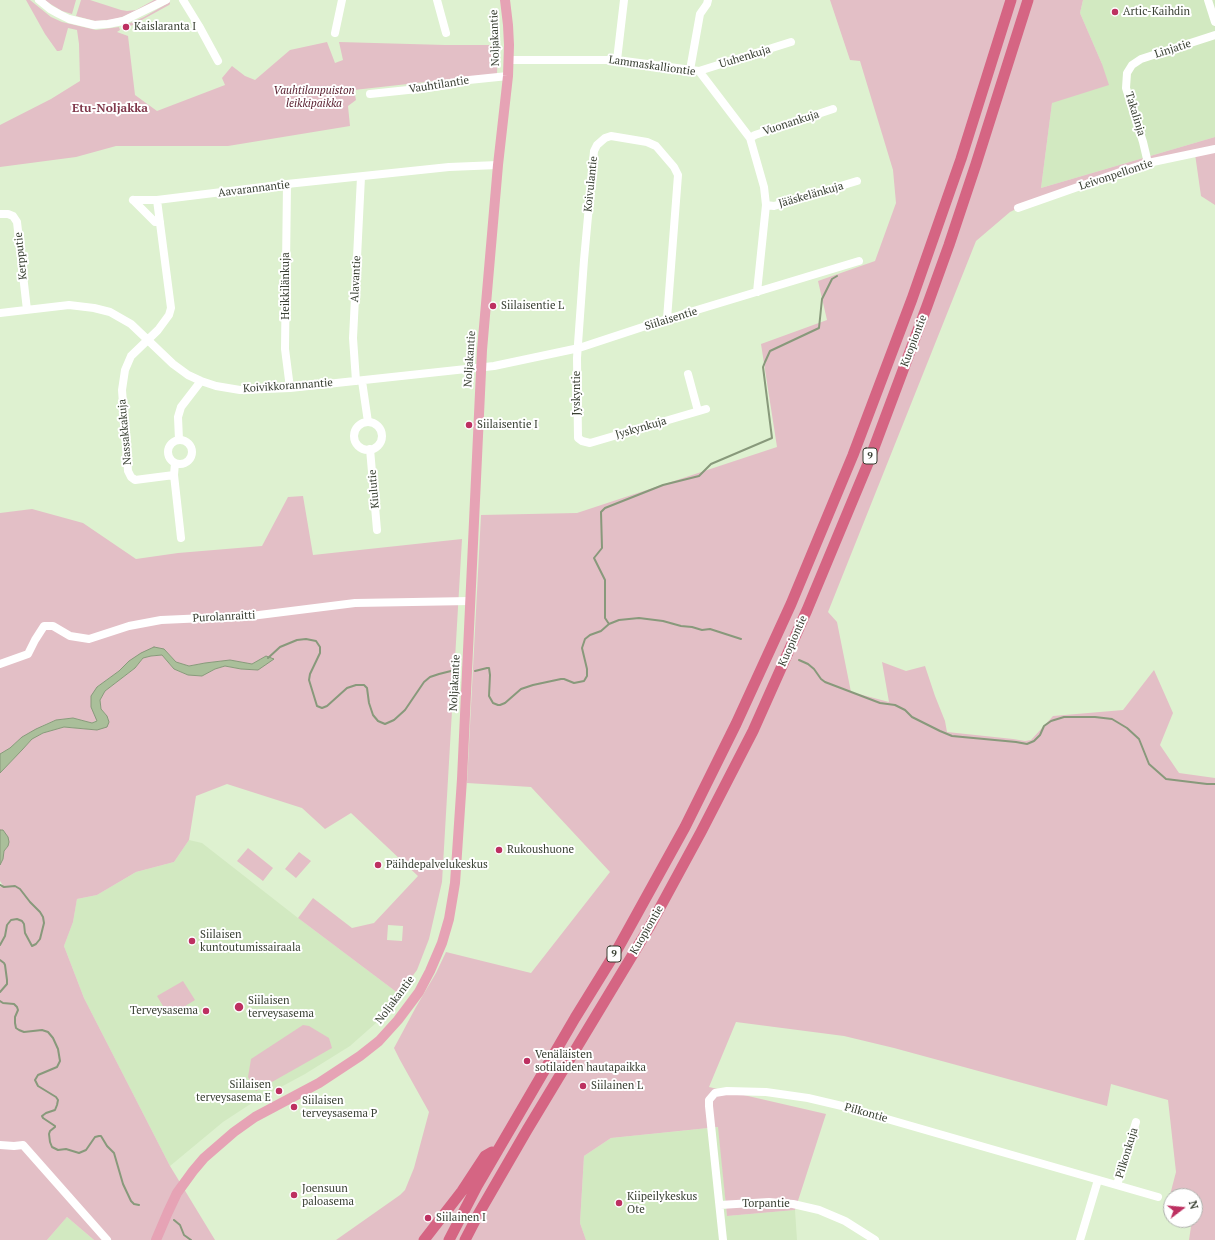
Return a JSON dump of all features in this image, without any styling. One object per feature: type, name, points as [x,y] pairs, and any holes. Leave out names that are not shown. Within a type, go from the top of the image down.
[{"type":"highway","name":"Kuopiontie","points":[[449,1240],[465,1206],[498,1148],[617,950],[685,827],[736,724],[791,604],[853,455],[914,291],[961,159],[1011,0]]},
{"type":"highway","name":"Kuopiontie","points":[[465,1240],[527,1130],[650,926],[753,731],[807,610],[869,461],[949,245],[1028,0]]},
{"type":"highway","points":[[424,1240],[462,1190],[485,1156],[498,1148]]},
{"type":"main road","name":"Noljakantie","points":[[156,1240],[177,1193],[204,1158],[247,1122],[324,1080],[360,1056],[374,1045],[398,1020],[419,992],[430,971],[442,943],[449,920],[455,883],[462,779],[481,367],[498,165],[509,60],[508,25],[505,0]]},
{"type":"street","points":[[39,0],[50,9],[69,19],[94,25],[123,21],[166,0]]},
{"type":"street","points":[[183,0],[218,61]]},
{"type":"street","points":[[335,33],[342,0]]},
{"type":"street","points":[[437,0],[446,33]]},
{"type":"street","points":[[617,60],[624,0]]},
{"type":"street","points":[[690,70],[700,14],[708,0]]},
{"type":"street","points":[[1208,0],[1215,22]]},
{"type":"street","name":"Linjatie","points":[[1132,65],[1141,59],[1215,35]]},
{"type":"street","name":"Uuhenkuja","points":[[699,71],[791,42]]},
{"type":"street","name":"Lammaskalliontie","points":[[509,60],[617,60],[699,71],[750,138],[764,187],[766,205],[757,292]]},
{"type":"street","name":"Takalinja","points":[[1132,65],[1127,73],[1126,88],[1143,142],[1148,164]]},
{"type":"street","name":"Vauhtilantie","points":[[370,94],[427,88],[452,84],[459,81],[508,76]]},
{"type":"street","name":"Vuonankuja","points":[[750,138],[833,109]]},
{"type":"street","name":"Koivulantie","points":[[579,348],[584,260],[594,151],[605,138],[611,136],[647,142],[656,146],[674,167],[678,175],[667,319]]},
{"type":"street","name":"Leivonpellontie","points":[[1018,208],[1126,170],[1215,149]]},
{"type":"street","name":"Aavarannantie","points":[[160,222],[155,222],[133,200],[157,200],[287,184],[449,167],[498,165]]},
{"type":"street","name":"Alavantie","points":[[359,381],[353,338],[361,177]]},
{"type":"street","name":"Jääskelänkuja","points":[[766,205],[774,206],[857,181]]},
{"type":"street","name":"Heikkilänkuja","points":[[287,184],[285,349],[290,388]]},
{"type":"street","points":[[148,339],[158,330],[169,315],[171,308],[157,200]]},
{"type":"street","name":"Kerpputie","points":[[0,214],[8,214],[13,216],[17,222],[27,310]]},
{"type":"street","name":"Siilaisentie","points":[[481,367],[494,366],[579,348],[667,319],[859,261]]},
{"type":"street","name":"Koivikkorannantie","points":[[0,313],[69,305],[94,308],[110,312],[124,319],[148,339],[173,364],[188,375],[216,386],[240,390],[290,388],[481,367]]},
{"type":"street","name":"Nassakkakuja","points":[[148,339],[131,356],[125,370],[122,390],[128,471],[131,477],[135,480],[174,474]]},
{"type":"street","name":"Jyskyntie","points":[[578,438],[577,358],[579,348]]},
{"type":"street","name":"Jyskynkuja","points":[[578,438],[582,441],[590,443],[702,410],[688,374]]},
{"type":"street","points":[[179,440],[178,417],[181,407],[200,381]]},
{"type":"street","points":[[359,381],[368,422]]},
{"type":"street","points":[[368,422],[378,426],[382,435],[381,441],[378,445],[370,449],[362,448],[358,445],[354,438],[354,434],[358,426],[368,422]]},
{"type":"street","points":[[179,440],[188,442],[192,450],[192,454],[188,462],[179,464],[175,463],[171,460],[168,452],[171,444],[179,440]]},
{"type":"street","name":"Kiulutie","points":[[370,449],[377,530]]},
{"type":"street","points":[[175,463],[174,474],[181,538]]},
{"type":"street","name":"Purolanraitti","points":[[0,664],[28,654],[44,626],[54,626],[70,636],[89,639],[129,626],[161,620],[251,616],[355,603],[470,601]]},
{"type":"street","name":"Pilkontie","points":[[723,1240],[709,1100],[714,1093],[727,1091],[766,1092],[808,1098],[842,1106],[1158,1197]]},
{"type":"street","name":"Pilkonkuja","points":[[1117,1185],[1136,1122]]},
{"type":"street","points":[[0,1145],[23,1145],[107,1240]]},
{"type":"street","points":[[1080,1240],[1098,1180]]},
{"type":"street","name":"Torpantie","points":[[720,1205],[769,1202],[793,1204],[818,1210],[845,1221],[875,1240]]},
{"type":"shaded area","points":[[1083,0],[1215,0],[1215,137],[1041,188],[1052,103],[1102,64],[1080,13]]},
{"type":"shaded area","points":[[154,647],[164,649],[176,662],[189,666],[230,660],[252,664],[266,656],[274,659],[258,670],[225,666],[215,669],[202,676],[188,675],[174,669],[162,655],[143,658],[135,668],[105,691],[100,700],[101,709],[107,716],[109,722],[107,727],[97,730],[64,727],[43,733],[32,739],[0,773],[0,754],[10,748],[22,737],[36,729],[56,720],[73,718],[92,723],[97,721],[91,707],[91,696],[97,687],[119,671],[129,661]]},
{"type":"shaded area","points":[[0,830],[3,830],[8,837],[9,842],[4,851],[3,859],[0,865]]},
{"type":"shaded area","name":"Siilaisen terveysasema","points":[[189,840],[202,843],[399,994],[385,1015],[350,1046],[305,1074],[255,1101],[223,1122],[170,1166],[84,998],[64,946],[73,922],[77,899],[97,895],[136,872],[174,862]]},
{"type":"shaded area","points":[[719,1127],[727,1216],[795,1210],[797,1240],[586,1240],[580,1223],[584,1156],[611,1138]]},
{"type":"shaded area","points":[[67,1217],[94,1240],[47,1240]]},
{"type":"green space","name":"Vauhtilanpuiston leikkipaikka","points":[[26,0],[30,0],[51,17],[62,22],[96,30],[119,27],[120,30],[117,32],[128,36],[135,95],[157,111],[225,85],[222,78],[232,66],[245,76],[255,80],[290,50],[327,42],[335,63],[343,60],[339,42],[498,45],[497,74],[354,90],[356,100],[348,106],[350,126],[228,146],[116,146],[76,157],[0,167],[0,125],[51,99],[80,81],[77,30],[68,28],[62,50],[57,51],[45,34]]},
{"type":"green space","points":[[44,0],[76,0],[72,14],[62,11]]},
{"type":"green space","points":[[81,0],[90,0],[127,11],[136,10],[154,0],[159,0],[122,17],[111,20],[95,21],[76,16]]},
{"type":"green space","points":[[830,0],[1083,0],[1080,13],[1102,64],[1109,85],[1052,103],[1041,188],[1215,137],[1215,205],[1201,196],[1195,154],[1148,163],[1018,208],[1010,212],[976,241],[828,612],[837,622],[851,692],[889,702],[882,662],[906,671],[925,666],[945,721],[947,732],[1025,741],[1031,740],[1053,716],[1123,710],[1154,670],[1173,713],[1160,745],[1179,773],[1215,778],[1215,1240],[1189,1240],[1191,1228],[1203,1228],[1203,1188],[1172,1188],[1176,1172],[1168,1100],[1111,1084],[1107,1106],[894,1048],[844,1036],[736,1022],[709,1087],[826,1114],[795,1210],[727,1216],[718,1127],[611,1138],[584,1156],[580,1223],[586,1240],[336,1240],[400,1195],[405,1190],[414,1168],[429,1112],[394,1048],[436,973],[446,952],[531,973],[610,872],[531,787],[467,783],[481,515],[577,513],[777,447],[761,344],[827,320],[818,281],[875,261],[896,203],[893,170],[860,61],[850,60]]},
{"type":"green space","points":[[170,2],[169,5],[129,27],[128,24],[144,17]]},
{"type":"green space","points":[[303,496],[313,555],[462,539],[442,882],[429,939],[417,970],[399,994],[298,918],[313,898],[352,928],[374,923],[418,876],[351,813],[325,829],[302,808],[227,784],[196,796],[189,840],[174,862],[136,872],[97,895],[77,899],[73,922],[64,946],[84,998],[170,1166],[215,1240],[94,1240],[67,1217],[47,1240],[0,1240],[0,887],[4,887],[0,881],[0,865],[3,859],[4,851],[8,846],[3,830],[0,830],[0,773],[32,739],[43,733],[64,727],[97,730],[109,722],[107,716],[101,709],[100,700],[105,691],[135,668],[143,658],[162,655],[174,669],[188,675],[202,676],[215,669],[225,666],[258,670],[266,656],[252,664],[230,660],[189,666],[176,662],[164,649],[129,661],[119,671],[97,687],[97,720],[92,723],[73,718],[56,720],[22,737],[10,748],[0,754],[0,513],[32,509],[83,523],[136,559],[178,553],[262,546],[288,497]],"holes":[[[388,925],[403,926],[402,941],[387,940]]]},
{"type":"green space","points":[[248,848],[273,868],[263,881],[237,861]]},
{"type":"green space","points":[[299,852],[311,861],[296,878],[285,869]]},
{"type":"green space","points":[[183,981],[195,1000],[169,1016],[157,996]]},
{"type":"green space","points":[[303,1025],[309,1026],[329,1038],[332,1048],[256,1091],[248,1077],[251,1059]]},
{"type":"waterway","points":[[609,624],[605,618],[605,580],[594,558],[602,548],[601,512],[605,508],[663,485],[699,476],[711,464],[772,438],[763,367],[765,362],[770,351],[819,328],[822,299],[832,279],[837,276]]},
{"type":"waterway","points":[[475,671],[489,668],[489,696],[493,703],[500,705],[505,703],[521,689],[533,685],[561,679],[574,683],[584,681],[587,676],[587,669],[582,648],[585,639],[590,635],[601,631],[609,624],[619,620],[639,618],[663,621],[702,630],[710,629],[741,639]]},
{"type":"waterway","points":[[268,658],[280,647],[297,640],[306,639],[316,641],[320,647],[320,653],[310,674],[309,680],[317,706],[322,708],[327,706],[347,688],[356,685],[364,685],[367,688],[369,703],[373,715],[378,721],[385,724],[394,720],[405,710],[424,682],[430,677],[451,671]]},
{"type":"waterway","points":[[799,660],[808,664],[814,669],[825,682],[880,703],[895,705],[905,710],[912,717],[952,736],[1027,744],[1034,741],[1040,735],[1044,726],[1051,721],[1064,717],[1095,717],[1112,719],[1127,728],[1139,739],[1149,764],[1166,779],[1215,784]]},
{"type":"waterway","points":[[0,885],[4,887],[15,886],[20,889],[40,912],[44,923],[40,939],[32,946],[25,933],[24,924],[22,921],[17,919],[11,920],[7,925],[5,936],[0,945]]},
{"type":"waterway","points":[[0,960],[5,965],[7,980],[7,984],[0,992]]},
{"type":"waterway","points":[[0,1001],[3,1003],[14,1004],[17,1007],[18,1010],[15,1017],[16,1028],[24,1032],[42,1030],[48,1032],[53,1038],[58,1049],[60,1061],[57,1067],[38,1075],[35,1080],[38,1086],[56,1097],[58,1100],[55,1110],[42,1116],[55,1126],[49,1134],[52,1147],[58,1150],[66,1149],[79,1153],[86,1150],[95,1137],[101,1136],[107,1146],[114,1153],[123,1184],[131,1201],[134,1204],[139,1205]]},
{"type":"waterway","points":[[174,1220],[180,1225],[184,1235],[191,1240]]},
{"type":"place","name":"Artic-Kaihdin","points":[[1115,12]]},
{"type":"place","name":"Kaislaranta I","points":[[126,27]]},
{"type":"place","name":"Siilaisentie L","points":[[493,306]]},
{"type":"place","name":"Siilaisentie I","points":[[469,425]]},
{"type":"place","name":"Rukoushuone","points":[[499,850]]},
{"type":"place","name":"Päihdepalvelukeskus","points":[[378,865]]},
{"type":"place","name":"Siilaisen kuntoutumissairaala","points":[[192,941]]},
{"type":"place","name":"Siilaisen terveysasema","points":[[239,1007]]},
{"type":"place","name":"Terveysasema","points":[[206,1011]]},
{"type":"place","name":"Venäläisten sotilaiden hautapaikka","points":[[527,1061]]},
{"type":"place","name":"Siilainen L","points":[[583,1086]]},
{"type":"place","name":"Siilaisen terveysasema E","points":[[279,1091]]},
{"type":"place","name":"Siilaisen terveysasema P","points":[[294,1107]]},
{"type":"place","name":"Joensuun paloasema","points":[[294,1195]]},
{"type":"place","name":"Kiipeilykeskus Ote","points":[[619,1203]]},
{"type":"place","name":"Siilainen I","points":[[428,1218]]},
{"type":"district","name":"Etu-Noljakka","points":[[110,109]]}]
